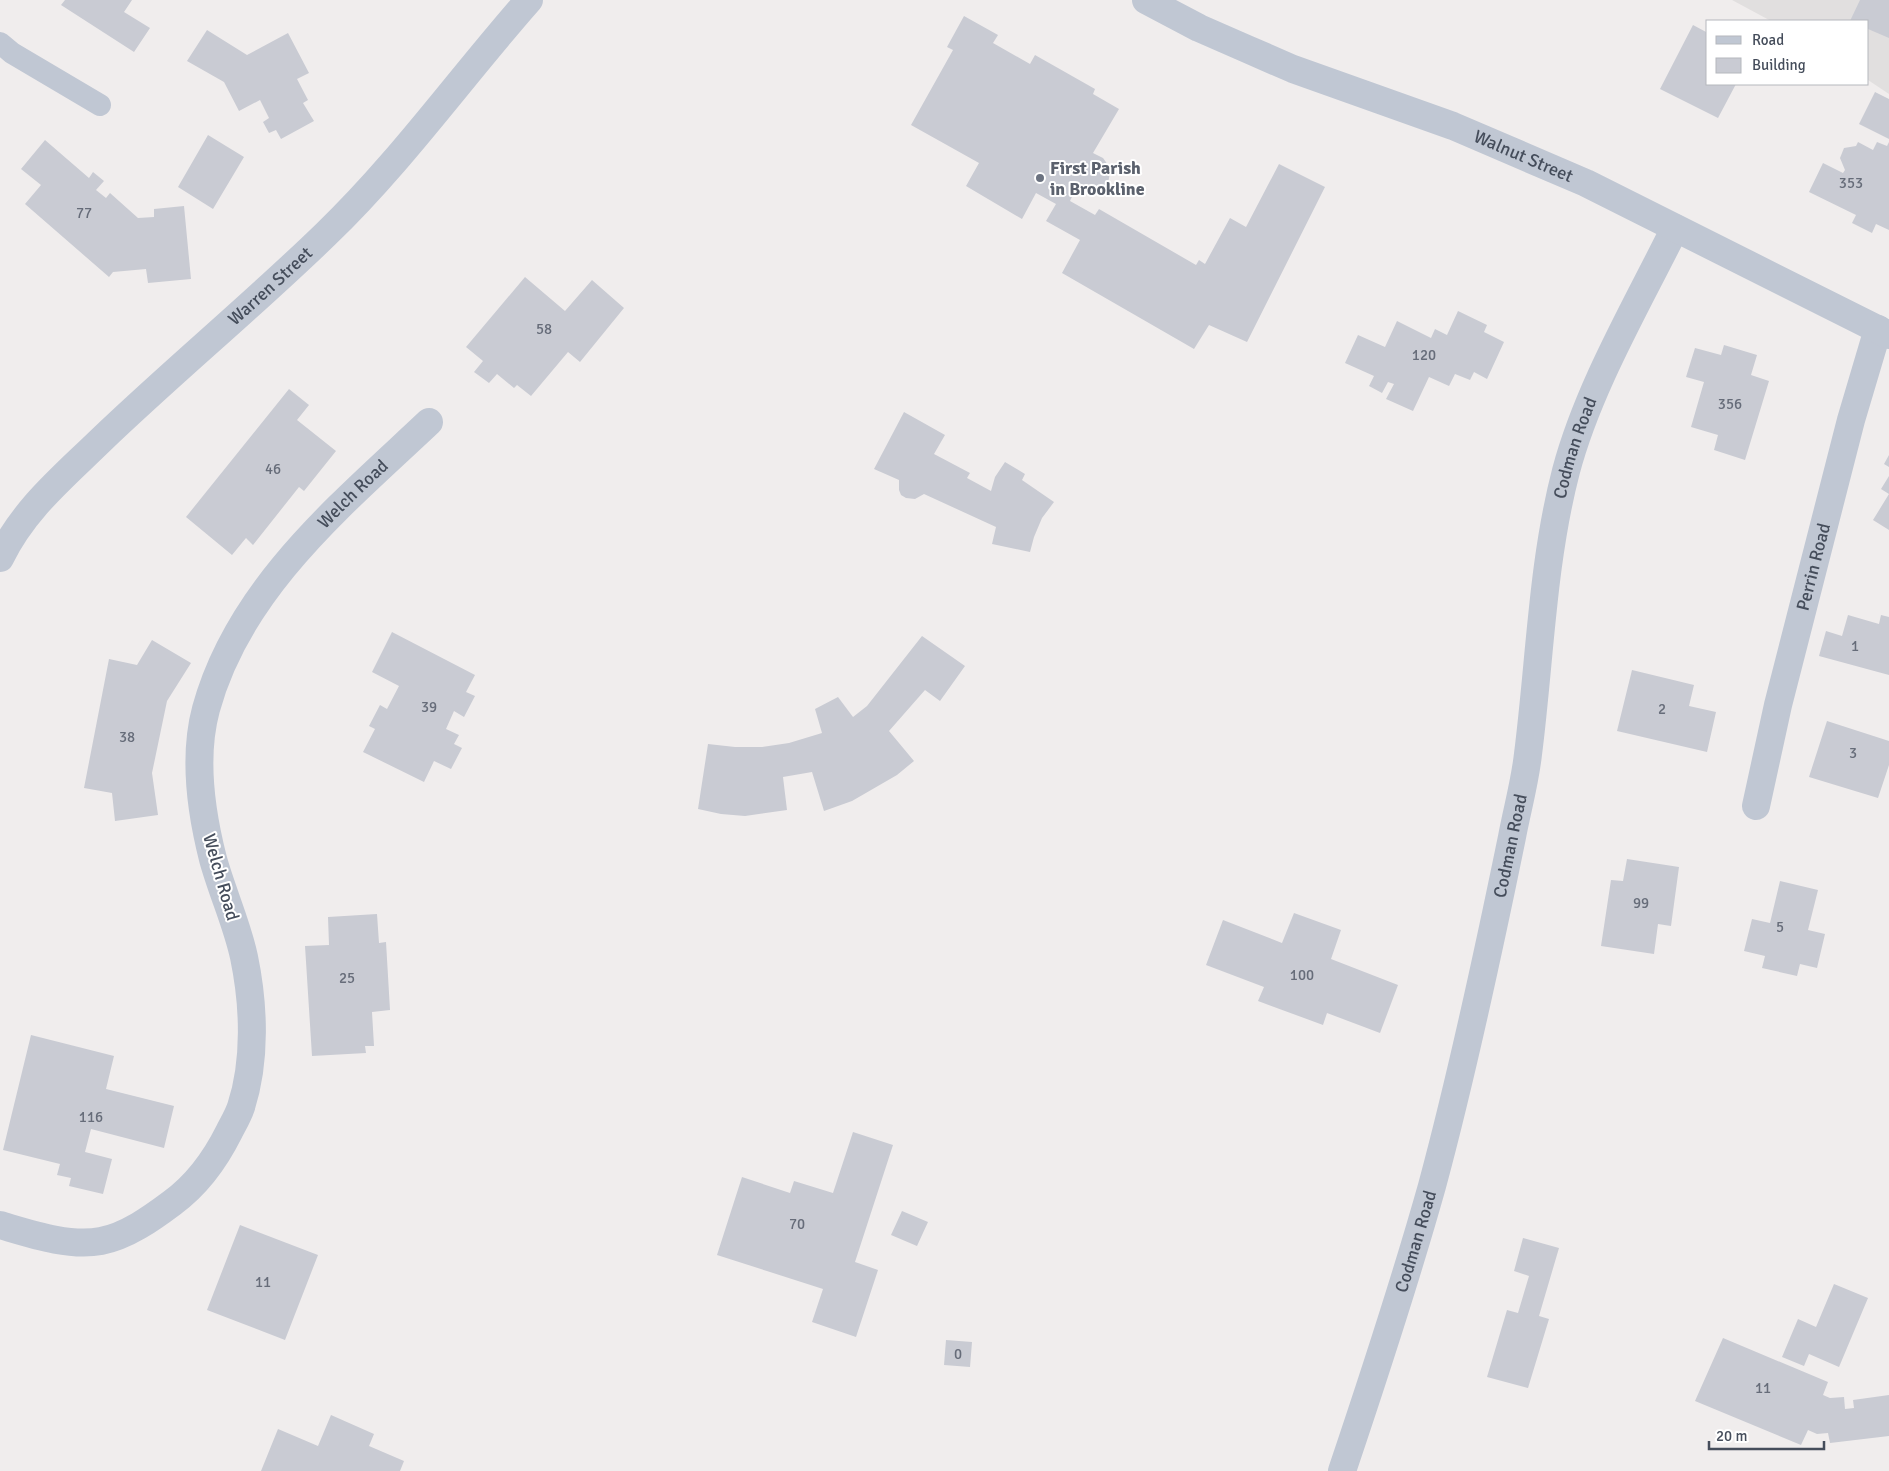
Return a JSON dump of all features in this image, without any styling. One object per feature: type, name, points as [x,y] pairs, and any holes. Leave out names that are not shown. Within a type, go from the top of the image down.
[{"type":"street","name":"Walnut Street","points":[[1146,0],[1199,28],[1293,68],[1453,126],[1586,183],[1883,332]]},
{"type":"street","name":"Warren Street","points":[[0,558],[7,543],[26,515],[45,493],[140,403],[283,276],[329,232],[406,147],[522,2]]},
{"type":"street","name":"Codman Road","points":[[1342,1471],[1407,1271],[1432,1184],[1498,904],[1528,758],[1556,515],[1567,468],[1590,404],[1612,355],[1675,228]]},
{"type":"street","name":"Perrin Road","points":[[1756,806],[1778,705],[1851,420],[1883,332]]},
{"type":"street","name":"Welch Road","points":[[0,1225],[74,1242],[102,1241],[155,1215],[183,1195],[204,1173],[220,1149],[241,1109],[252,1046],[251,1017],[244,957],[213,859],[203,808],[200,737],[206,709],[223,662],[235,637],[261,595],[320,525],[429,422]]},
{"type":"lane","points":[[0,43],[12,53],[100,105]]},
{"type":"shaded area","points":[[1732,0],[1889,0],[1889,94],[1869,81],[1869,20],[1769,20]]},
{"type":"building","points":[[65,0],[132,0],[124,12],[150,28],[134,52],[61,5]]},
{"type":"building","points":[[1860,0],[1889,0],[1889,38],[1869,29],[1869,20],[1850,20]]},
{"type":"building","name":"First Parish in Brookline","points":[[964,16],[998,35],[993,43],[1030,64],[1035,55],[1095,89],[1093,94],[1119,109],[1093,153],[1103,158],[1108,165],[1110,173],[1108,183],[1102,190],[1093,194],[1084,193],[1076,188],[1070,201],[1095,215],[1099,209],[1196,265],[1199,260],[1205,264],[1230,218],[1246,227],[1279,164],[1325,187],[1247,342],[1209,325],[1194,349],[1062,273],[1080,240],[1046,221],[1056,204],[1036,193],[1022,219],[966,186],[979,163],[911,125],[953,50],[947,47]]},
{"type":"building","points":[[1693,25],[1706,32],[1706,85],[1735,85],[1718,118],[1660,89]]},
{"type":"building","points":[[207,30],[247,55],[288,33],[309,73],[297,79],[308,100],[303,103],[314,121],[281,139],[276,130],[269,133],[263,122],[269,118],[260,100],[239,111],[224,82],[187,61]]},
{"type":"building","points":[[1875,92],[1889,99],[1889,139],[1859,124]]},
{"type":"building","points":[[208,135],[244,157],[213,209],[178,187]]},
{"type":"building","points":[[45,140],[89,178],[93,172],[104,181],[96,190],[106,198],[110,193],[138,218],[154,217],[154,209],[184,206],[191,279],[148,283],[146,269],[113,272],[109,277],[25,204],[41,185],[21,169]]},
{"type":"building","points":[[1858,142],[1873,150],[1877,142],[1887,146],[1889,142],[1889,230],[1876,224],[1872,233],[1852,223],[1856,215],[1809,192],[1823,163],[1843,173],[1845,170],[1840,158],[1844,148],[1856,146]]},
{"type":"building","points":[[525,277],[565,311],[592,280],[624,308],[580,362],[568,352],[531,396],[517,385],[514,388],[497,374],[489,383],[474,372],[483,361],[466,347]]},
{"type":"building","points":[[1458,311],[1487,325],[1484,332],[1504,342],[1487,379],[1474,372],[1470,380],[1455,374],[1449,386],[1429,377],[1413,411],[1386,399],[1394,384],[1388,382],[1382,393],[1369,386],[1374,376],[1345,363],[1358,335],[1385,347],[1397,321],[1431,338],[1435,329],[1447,335]]},
{"type":"building","points":[[1724,345],[1757,355],[1751,375],[1769,381],[1745,460],[1714,450],[1718,435],[1691,427],[1704,382],[1686,377],[1695,348],[1721,355]]},
{"type":"building","points":[[289,389],[309,405],[297,420],[336,451],[304,491],[299,487],[253,545],[246,538],[232,555],[186,517]]},
{"type":"building","points":[[904,412],[945,435],[934,454],[970,473],[967,478],[991,491],[995,477],[1005,462],[1025,474],[1022,480],[1054,502],[1042,518],[1030,552],[992,544],[996,527],[924,494],[915,499],[906,498],[901,495],[899,490],[899,480],[874,469]]},
{"type":"building","points":[[1889,455],[1889,467],[1884,464]]},
{"type":"building","points":[[1889,476],[1889,494],[1881,489]]},
{"type":"building","points":[[1889,494],[1889,530],[1873,520]]},
{"type":"building","points":[[1848,615],[1879,624],[1881,615],[1889,617],[1889,675],[1819,656],[1826,631],[1842,636]]},
{"type":"building","points":[[392,632],[475,675],[466,692],[475,696],[464,717],[454,711],[446,729],[459,735],[454,744],[462,748],[451,769],[434,761],[424,782],[363,752],[375,729],[369,726],[380,705],[387,709],[399,686],[372,672]]},
{"type":"building","points":[[922,636],[965,666],[940,701],[925,690],[889,731],[914,761],[897,775],[852,801],[824,811],[812,772],[783,777],[787,810],[745,816],[721,814],[698,809],[708,744],[762,747],[789,743],[822,733],[815,709],[838,697],[853,717],[867,706]]},
{"type":"building","points":[[152,640],[191,663],[167,701],[152,773],[158,815],[115,821],[112,793],[84,788],[109,659],[137,665]]},
{"type":"building","points":[[1632,670],[1694,685],[1689,706],[1716,712],[1707,752],[1617,731]]},
{"type":"building","points":[[1827,721],[1889,741],[1889,765],[1878,798],[1809,777]]},
{"type":"building","points":[[1627,859],[1679,867],[1671,926],[1658,924],[1654,954],[1601,946],[1611,880],[1623,881]]},
{"type":"building","points":[[1780,881],[1818,890],[1808,930],[1825,934],[1817,968],[1800,964],[1797,976],[1762,968],[1765,956],[1744,951],[1752,919],[1770,923]]},
{"type":"building","points":[[1294,913],[1341,930],[1331,959],[1398,985],[1380,1033],[1327,1013],[1323,1025],[1258,1001],[1264,987],[1206,965],[1223,920],[1282,943]]},
{"type":"building","points":[[377,914],[379,943],[386,942],[390,1010],[372,1012],[374,1046],[365,1046],[366,1053],[312,1056],[305,946],[329,945],[328,917]]},
{"type":"building","points":[[31,1035],[114,1056],[106,1089],[174,1106],[164,1148],[91,1129],[85,1152],[112,1159],[103,1194],[69,1186],[71,1178],[57,1175],[60,1164],[3,1150]]},
{"type":"building","points":[[853,1132],[893,1145],[855,1262],[878,1270],[856,1337],[812,1322],[823,1289],[717,1255],[742,1177],[790,1193],[794,1181],[833,1193]]},
{"type":"building","points":[[902,1211],[928,1222],[917,1246],[891,1235]]},
{"type":"building","points":[[240,1225],[318,1255],[285,1340],[207,1310]]},
{"type":"building","points":[[1523,1238],[1559,1248],[1539,1316],[1549,1319],[1528,1388],[1487,1377],[1507,1310],[1518,1313],[1529,1276],[1514,1271]]},
{"type":"building","points":[[1834,1284],[1868,1298],[1839,1367],[1809,1354],[1804,1366],[1782,1357],[1798,1319],[1816,1327]]},
{"type":"building","points":[[1723,1338],[1828,1382],[1823,1395],[1830,1398],[1844,1397],[1845,1409],[1854,1408],[1853,1400],[1889,1395],[1889,1436],[1830,1443],[1828,1433],[1817,1434],[1808,1430],[1801,1445],[1695,1401]]},
{"type":"building","points":[[946,1340],[972,1342],[970,1367],[944,1365]]},
{"type":"building","points":[[331,1415],[374,1434],[369,1446],[404,1461],[400,1471],[261,1471],[278,1429],[318,1446]]},
{"type":"place","name":"First Parish in Brookline","points":[[1040,178]]}]
